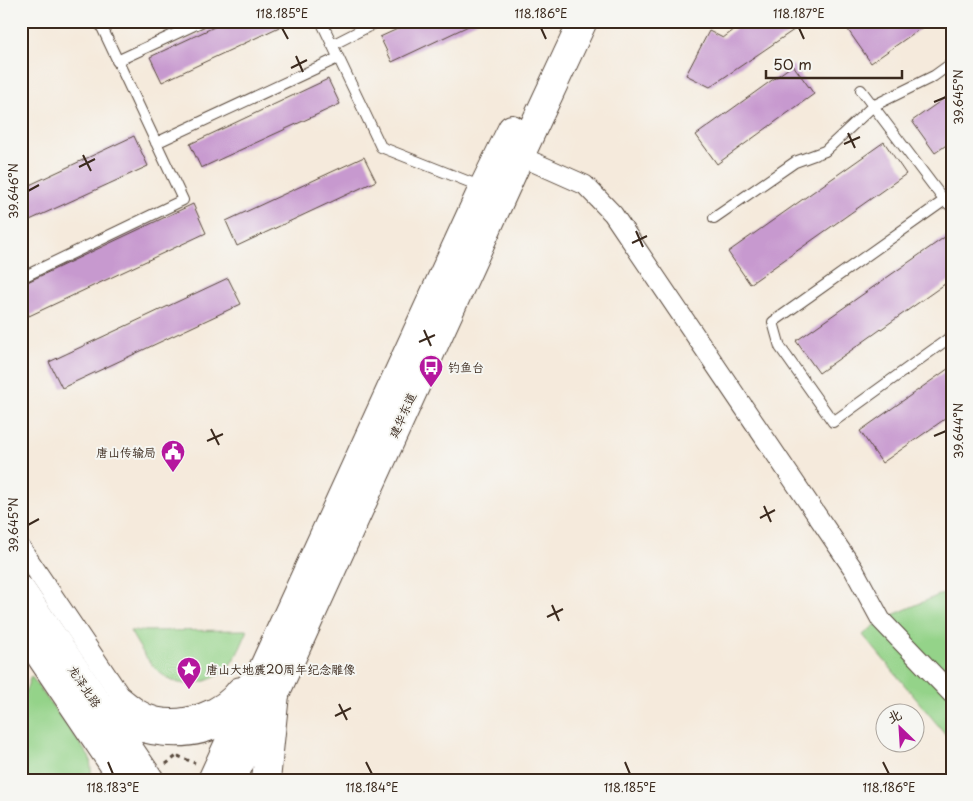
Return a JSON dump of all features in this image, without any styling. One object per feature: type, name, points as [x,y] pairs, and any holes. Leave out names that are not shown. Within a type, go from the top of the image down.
[{"type":"main road","name":"建华东道","points":[[232,780],[275,694],[512,150],[562,21]]},
{"type":"main road","name":"建华东道","points":[[204,772],[285,621],[483,188],[512,150],[583,21]]},
{"type":"main road","name":"龙泽北路","points":[[21,590],[98,704],[155,774]]},
{"type":"main road","points":[[98,704],[129,724],[178,733],[203,729],[220,720],[238,704],[261,671],[285,621]]},
{"type":"main road","name":"龙泽北路","points":[[21,627],[124,780]]},
{"type":"main road","points":[[21,636],[32,657],[103,765],[107,780]]},
{"type":"main road","points":[[266,780],[275,694]]},
{"type":"street","points":[[512,150],[585,185],[613,214],[854,570],[881,620],[952,694]]},
{"type":"street","points":[[21,548],[120,695],[137,709],[157,717],[178,719],[208,711],[233,695],[285,621]]},
{"type":"lane","points":[[21,278],[183,200],[99,21]]},
{"type":"lane","points":[[117,61],[203,21]]},
{"type":"lane","points":[[321,21],[381,147],[483,188]]},
{"type":"lane","points":[[332,45],[379,21]]},
{"type":"lane","points":[[156,143],[338,58]]},
{"type":"lane","points":[[714,218],[795,162],[826,151],[873,106],[934,76],[952,63]]},
{"type":"lane","points":[[861,90],[948,197],[952,208]]},
{"type":"lane","points":[[948,197],[773,322],[780,348],[833,422],[952,336]]},
{"type":"path","points":[[178,749],[178,756]]},
{"type":"path","points":[[178,756],[204,772]]},
{"type":"path","points":[[155,774],[178,756]]},
{"type":"green space","points":[[952,593],[952,742],[926,711],[926,704],[920,704],[863,635],[881,620],[939,595]]},
{"type":"green space","points":[[248,630],[228,668],[208,680],[191,684],[179,683],[168,679],[159,672],[150,663],[130,631]]},
{"type":"green space","points":[[31,676],[90,758],[92,780],[21,780],[21,704]]},
{"type":"building","points":[[227,21],[292,21],[162,82],[150,57]]},
{"type":"building","points":[[415,21],[479,21],[392,62],[380,37]]},
{"type":"building","points":[[746,21],[807,21],[710,87],[686,75],[709,31],[723,38]]},
{"type":"building","points":[[861,21],[931,21],[871,63],[848,30]]},
{"type":"building","points":[[793,65],[814,94],[717,164],[696,135]]},
{"type":"building","points":[[328,79],[340,104],[201,168],[190,144]]},
{"type":"building","points":[[952,93],[952,141],[935,153],[912,121]]},
{"type":"building","points":[[134,136],[148,166],[21,224],[21,189]]},
{"type":"building","points":[[884,142],[906,174],[750,284],[728,252]]},
{"type":"building","points":[[364,157],[376,181],[237,246],[226,221]]},
{"type":"building","points":[[193,204],[206,233],[29,316],[21,299],[21,285]]},
{"type":"building","points":[[952,232],[952,279],[819,373],[796,341]]},
{"type":"building","points":[[228,278],[241,304],[62,388],[49,362]]},
{"type":"building","points":[[952,366],[952,414],[882,463],[860,431]]},
{"type":"place","name":"钓鱼台","points":[[431,388]]},
{"type":"place","name":"唐山传输局","points":[[173,473]]},
{"type":"place","name":"唐山大地震20周年纪念雕像","points":[[189,690]]}]
